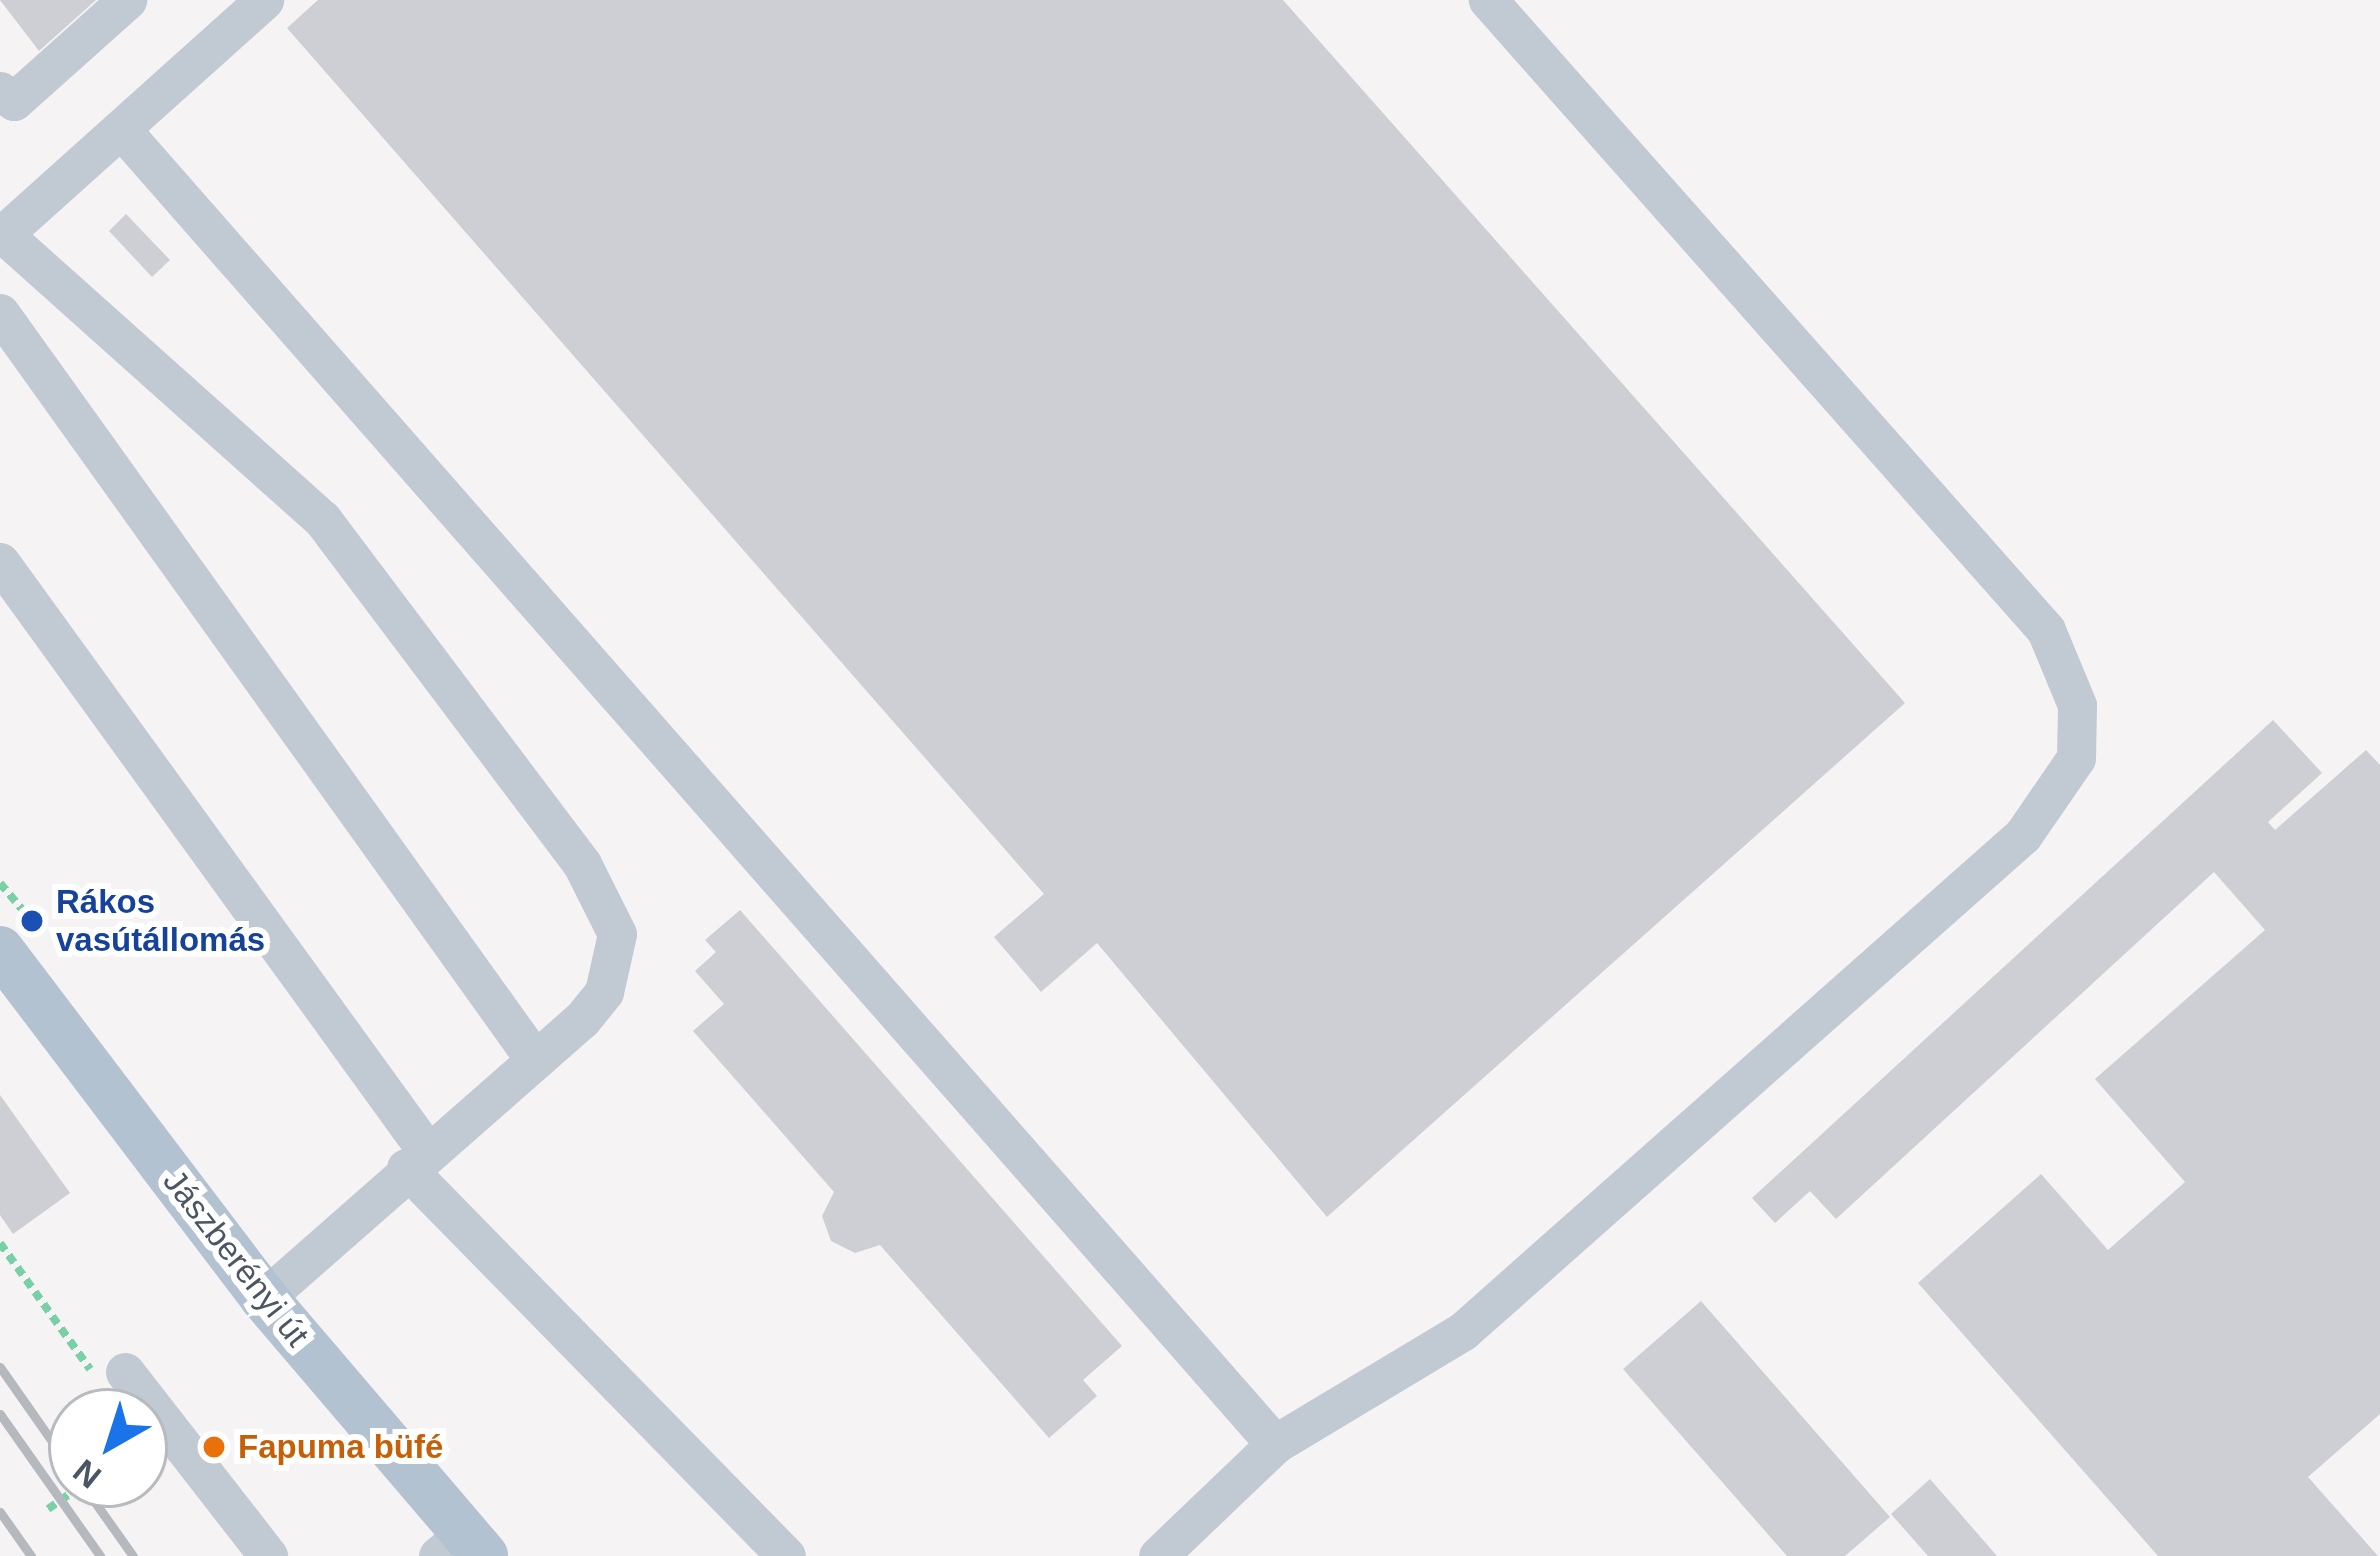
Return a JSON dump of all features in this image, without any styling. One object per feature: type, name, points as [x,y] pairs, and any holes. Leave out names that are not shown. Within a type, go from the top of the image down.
[{"type":"main road","name":"Jászberényi út","points":[[0,950],[462,1549]]},
{"type":"lane","points":[[0,91],[14,101],[127,0]]},
{"type":"lane","points":[[264,0],[1,236],[296,490],[582,864],[616,934],[615,961],[582,1019],[416,1159],[264,1298]]},
{"type":"lane","points":[[1159,1556],[1275,1444],[1463,1331],[2023,835],[2076,758],[2077,705],[2046,630],[1488,0]]},
{"type":"lane","points":[[121,129],[1275,1444]]},
{"type":"lane","points":[[0,313],[535,1060]]},
{"type":"lane","points":[[0,562],[416,1159],[786,1556]]},
{"type":"lane","points":[[125,1372],[268,1556]]},
{"type":"path","points":[[0,1244],[101,1385],[125,1372]]},
{"type":"building","points":[[0,0],[96,0],[39,51]]},
{"type":"building","points":[[318,0],[1283,0],[1905,703],[1327,1217],[1097,943],[1041,992],[994,937],[1044,894],[287,28]]},
{"type":"building","points":[[126,214],[170,260],[152,277],[109,231]]},
{"type":"building","points":[[2273,720],[2322,773],[2268,822],[2275,830],[2366,750],[2380,765],[2380,1414],[2308,1477],[2378,1556],[2158,1556],[1918,1283],[2041,1174],[2108,1250],[2185,1182],[2095,1079],[2265,930],[2214,872],[1836,1219],[1810,1191],[1775,1223],[1752,1198]]},
{"type":"building","points":[[740,910],[1122,1346],[1083,1380],[1097,1396],[1049,1438],[880,1245],[855,1253],[831,1241],[822,1216],[834,1192],[693,1031],[724,1004],[695,971],[716,952],[705,940]]},
{"type":"building","points":[[0,1095],[70,1193],[13,1234],[0,1215]]},
{"type":"building","points":[[1701,1301],[1890,1517],[1845,1556],[1787,1556],[1623,1369]]},
{"type":"building","points":[[1930,1479],[1997,1556],[1928,1556],[1891,1514]]},
{"type":"railway","points":[[0,1367],[48,1436]]},
{"type":"railway","points":[[0,1414],[100,1556]]},
{"type":"railway","points":[[99,1508],[133,1556]]},
{"type":"railway","points":[[0,1512],[31,1556]]},
{"type":"place","name":"Rákos vasútállomás","points":[[32,921]]},
{"type":"place","name":"Fapuma büfé","points":[[214,1447]]}]
